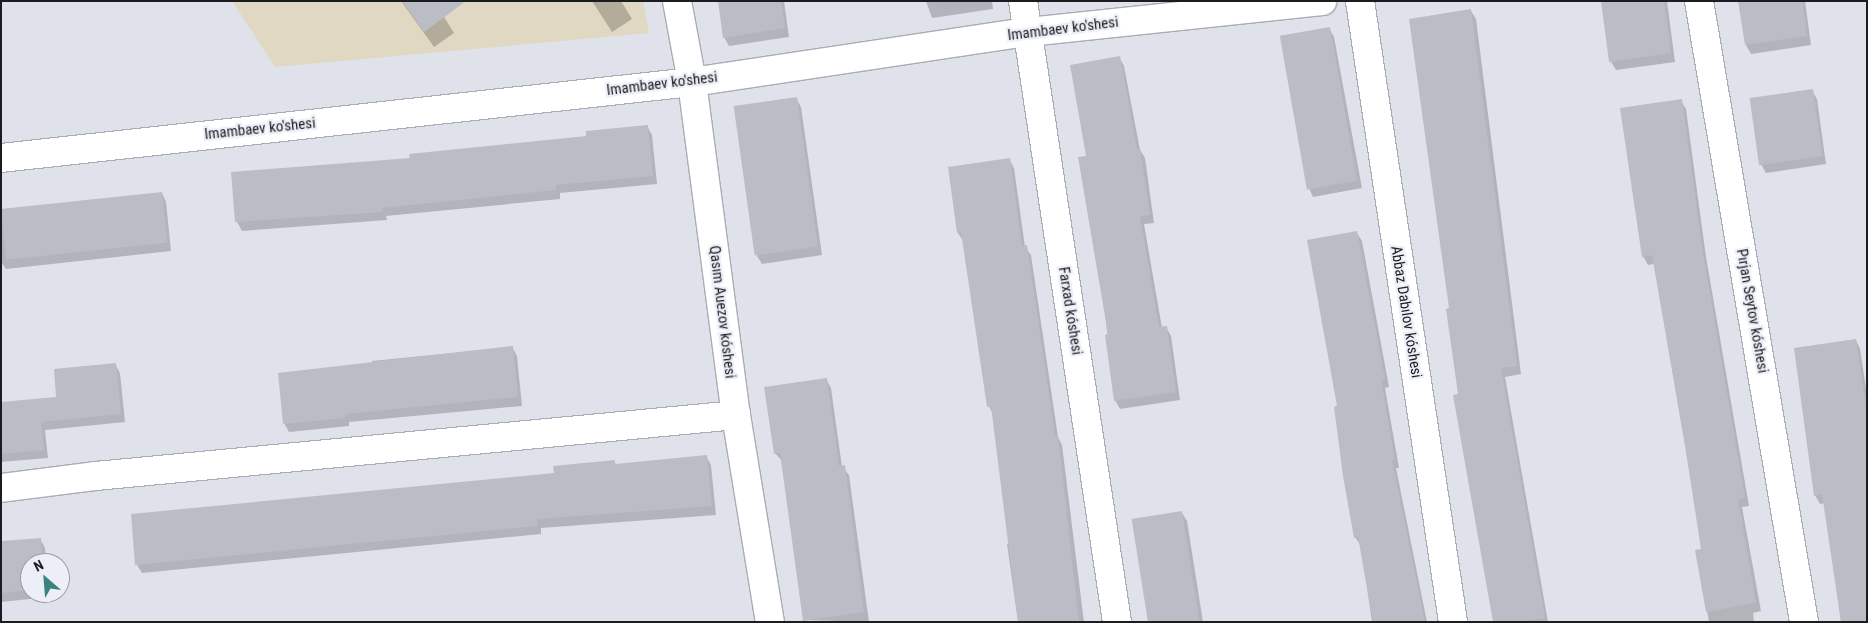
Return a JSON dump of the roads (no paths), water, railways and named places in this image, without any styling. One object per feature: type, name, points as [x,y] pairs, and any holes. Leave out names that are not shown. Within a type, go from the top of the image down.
[{"type":"street","name":"Qasım Auezov kóshesi","points":[[677,1],[692,82],[736,415],[770,622]]},
{"type":"street","name":"Farxad kóshesi","points":[[1023,1],[1117,622]]},
{"type":"street","name":"Imambaev ko'shesi","points":[[1,158],[692,82],[1028,32],[1322,1]]},
{"type":"street","name":"Abbaz Dabılov kóshesi","points":[[1360,1],[1453,622]]},
{"type":"street","name":"Pırjan Seytov kóshesi","points":[[1699,1],[1804,622]]},
{"type":"street","points":[[1,488],[96,476],[736,415]]}]
